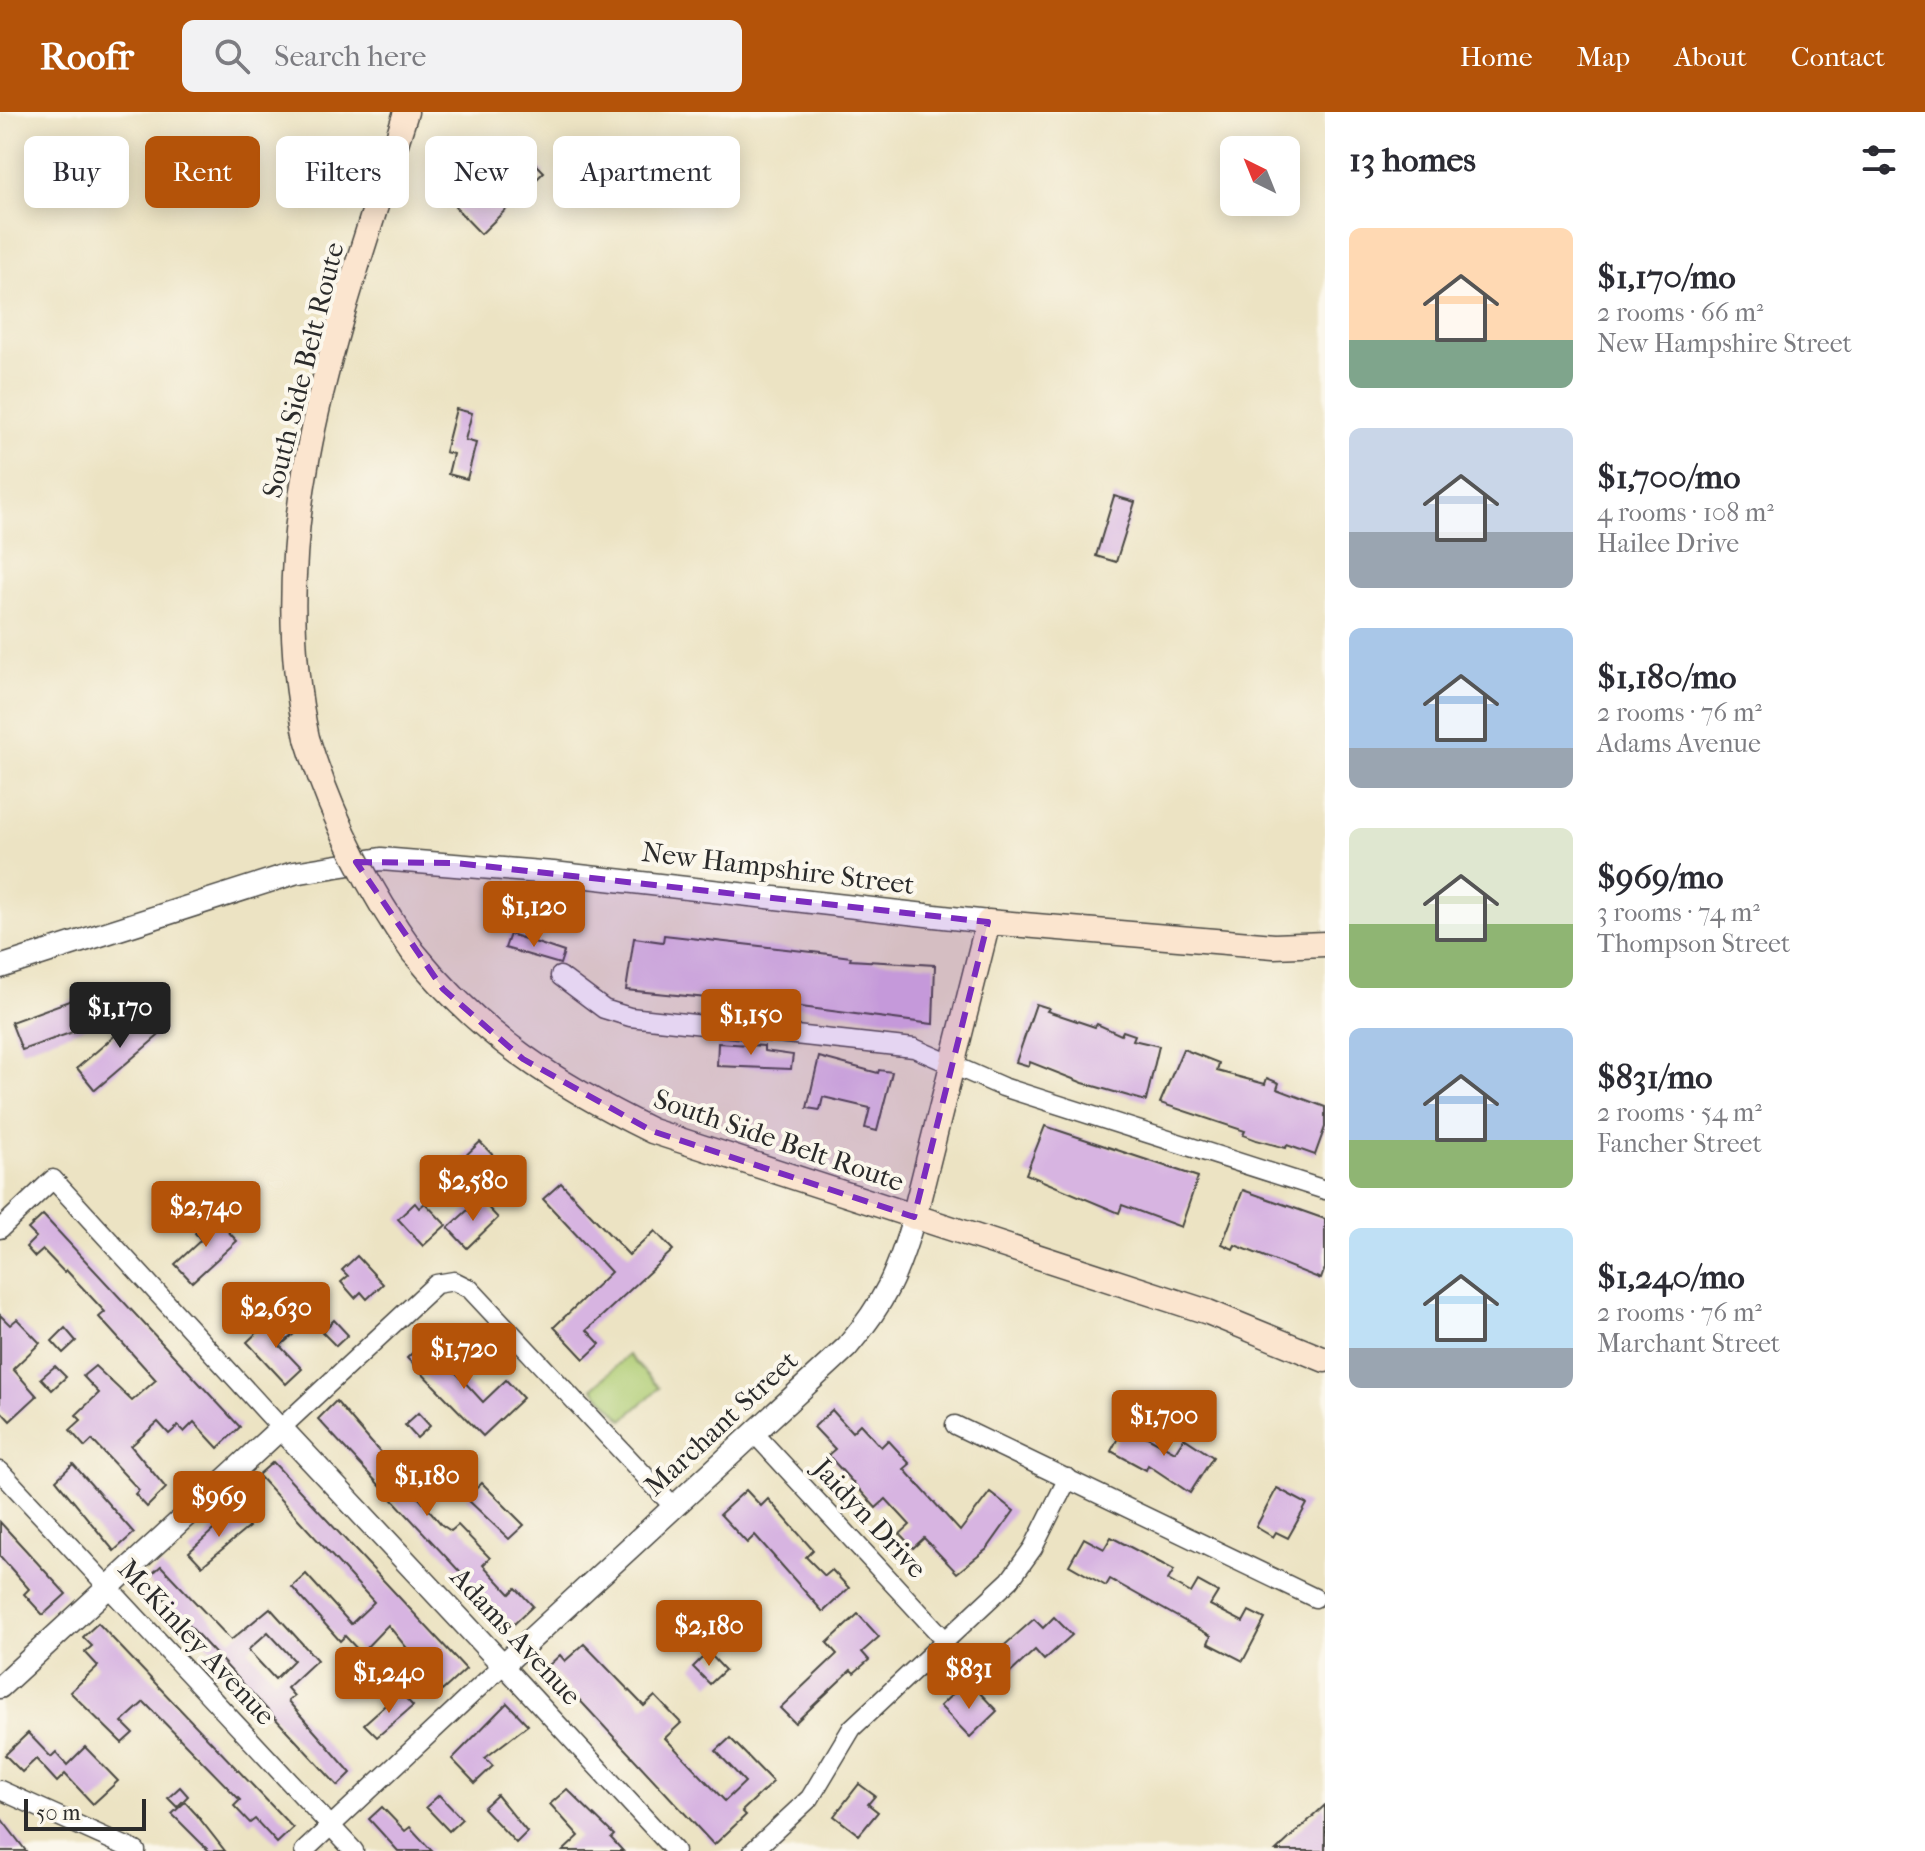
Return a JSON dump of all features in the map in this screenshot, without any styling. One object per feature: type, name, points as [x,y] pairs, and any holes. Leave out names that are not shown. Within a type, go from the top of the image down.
[{"type":"main road","name":"South Side Belt Route","points":[[406,112],[350,292],[300,486],[293,562],[293,639],[296,689],[321,784],[360,872],[413,952],[480,1025],[523,1059],[590,1101],[652,1131],[710,1153],[1208,1312],[1325,1360]]},
{"type":"main road","name":"New Hampshire Street","points":[[988,922],[1274,946],[1325,944]]},
{"type":"main road","name":"Marchant Street","points":[[914,1217],[988,922]]},
{"type":"street","name":"New Hampshire Street","points":[[0,967],[294,873],[381,859],[553,873],[988,922]]},
{"type":"street","points":[[560,976],[604,1009],[630,1017],[914,1048],[1003,1087],[1325,1190]]},
{"type":"street","name":"Adams Avenue","points":[[0,1229],[53,1179],[675,1851]]},
{"type":"street","name":"Marchant Street","points":[[304,1851],[847,1347],[875,1313],[898,1271],[914,1217]]},
{"type":"street","points":[[0,1687],[436,1284],[454,1281],[470,1289],[674,1507]]},
{"type":"street","points":[[955,1425],[1315,1598]]},
{"type":"street","name":"Jaidyn Drive","points":[[754,1433],[945,1640]]},
{"type":"street","name":"McKinley Avenue","points":[[0,1471],[354,1851]]},
{"type":"street","points":[[753,1851],[810,1798],[852,1728],[1010,1580],[1033,1548],[1068,1478]]},
{"type":"street","points":[[0,1790],[136,1851]]},
{"type":"highlighted area","points":[[356,862],[456,863],[988,922],[914,1217],[652,1131],[523,1059],[443,989]]},
{"type":"green space","points":[[628,1355],[659,1388],[623,1420],[593,1388]]},
{"type":"building","points":[[537,165],[544,172],[537,179]]},
{"type":"building","points":[[456,208],[507,208],[481,234]]},
{"type":"building","points":[[456,409],[472,413],[465,440],[476,443],[467,479],[448,474],[453,454],[445,452]]},
{"type":"building","points":[[1114,496],[1135,502],[1116,562],[1096,556]]},
{"type":"building","points":[[510,934],[564,952],[560,964],[505,948]]},
{"type":"building","points":[[664,935],[851,957],[850,960],[935,965],[933,1024],[801,1007],[717,1003],[717,999],[626,990],[634,938],[663,942]]},
{"type":"building","points":[[80,997],[90,1026],[22,1050],[11,1022]]},
{"type":"building","points":[[1036,1004],[1049,1008],[1047,1011],[1095,1027],[1097,1024],[1121,1035],[1123,1031],[1135,1035],[1133,1040],[1159,1046],[1146,1101],[1083,1083],[1030,1062],[1029,1066],[1016,1062]]},
{"type":"building","points":[[146,1009],[164,1031],[95,1090],[77,1068]]},
{"type":"building","points":[[718,1043],[764,1046],[764,1051],[793,1055],[791,1069],[717,1066]]},
{"type":"building","points":[[1183,1049],[1219,1063],[1217,1071],[1265,1084],[1267,1078],[1279,1083],[1277,1089],[1325,1107],[1325,1127],[1315,1155],[1287,1145],[1286,1148],[1256,1140],[1243,1135],[1245,1131],[1160,1103]]},
{"type":"building","points":[[819,1057],[878,1073],[879,1070],[892,1072],[877,1131],[865,1128],[870,1108],[823,1097],[820,1110],[807,1108]]},
{"type":"building","points":[[1045,1126],[1198,1177],[1181,1227],[1122,1205],[1119,1213],[1026,1174]]},
{"type":"building","points":[[480,1142],[509,1172],[489,1191],[461,1160]]},
{"type":"building","points":[[561,1183],[629,1255],[655,1231],[673,1250],[587,1330],[600,1344],[584,1359],[554,1327],[611,1272],[543,1199]]},
{"type":"building","points":[[1243,1190],[1325,1219],[1325,1268],[1321,1279],[1235,1245],[1233,1249],[1222,1244]]},
{"type":"building","points":[[480,1199],[498,1218],[467,1248],[448,1228]]},
{"type":"building","points":[[415,1203],[419,1208],[425,1203],[446,1225],[423,1246],[398,1219]]},
{"type":"building","points":[[43,1215],[240,1427],[218,1448],[194,1422],[184,1432],[178,1426],[169,1434],[158,1422],[131,1446],[166,1488],[147,1507],[135,1494],[139,1490],[92,1440],[85,1447],[70,1430],[81,1420],[76,1415],[99,1393],[83,1376],[95,1366],[132,1401],[156,1380],[99,1317],[105,1312],[66,1270],[64,1272],[43,1250],[35,1257],[26,1247],[36,1237],[28,1229]]},
{"type":"building","points":[[214,1216],[237,1241],[192,1282],[175,1264],[201,1240],[195,1233]]},
{"type":"building","points":[[357,1256],[383,1284],[367,1299],[361,1292],[355,1298],[341,1282],[348,1276],[342,1270]]},
{"type":"building","points":[[0,1315],[10,1325],[17,1319],[40,1343],[13,1369],[37,1396],[10,1421],[0,1410]]},
{"type":"building","points":[[281,1319],[294,1334],[280,1346],[302,1369],[286,1384],[247,1342],[262,1328],[266,1332]]},
{"type":"building","points":[[334,1320],[348,1335],[336,1346],[322,1332]]},
{"type":"building","points":[[65,1328],[76,1341],[63,1353],[52,1341]]},
{"type":"building","points":[[426,1340],[483,1402],[506,1380],[523,1398],[483,1436],[407,1358]]},
{"type":"building","points":[[55,1366],[66,1377],[52,1390],[41,1378]]},
{"type":"building","points":[[336,1401],[442,1525],[451,1531],[458,1525],[490,1558],[483,1565],[510,1594],[516,1588],[533,1606],[511,1627],[318,1419]]},
{"type":"building","points":[[832,1410],[852,1432],[860,1424],[881,1447],[888,1440],[910,1464],[904,1469],[960,1531],[990,1492],[1014,1511],[987,1549],[957,1573],[924,1538],[913,1548],[900,1534],[910,1525],[886,1499],[876,1508],[828,1455],[835,1449],[814,1427]]},
{"type":"building","points":[[418,1413],[430,1426],[417,1438],[405,1425]]},
{"type":"building","points":[[1125,1425],[1175,1452],[1184,1438],[1213,1457],[1190,1493],[1148,1465],[1146,1470],[1111,1451]]},
{"type":"building","points":[[273,1462],[466,1669],[442,1691],[388,1625],[361,1653],[345,1636],[340,1641],[292,1587],[306,1574],[351,1624],[374,1602],[258,1475]]},
{"type":"building","points":[[73,1464],[134,1533],[114,1551],[56,1480]]},
{"type":"building","points":[[482,1483],[524,1525],[509,1539],[466,1498]]},
{"type":"building","points":[[1277,1488],[1307,1504],[1288,1538],[1276,1532],[1273,1537],[1256,1527]]},
{"type":"building","points":[[746,1490],[761,1506],[768,1499],[813,1550],[806,1557],[825,1576],[832,1570],[849,1588],[823,1612],[755,1535],[747,1543],[720,1514]]},
{"type":"building","points":[[234,1511],[249,1527],[202,1566],[189,1552]]},
{"type":"building","points":[[0,1522],[66,1594],[43,1615],[24,1594],[29,1589],[0,1556]]},
{"type":"building","points":[[1111,1537],[1174,1570],[1168,1580],[1191,1593],[1198,1581],[1218,1592],[1210,1605],[1243,1622],[1249,1611],[1265,1619],[1243,1661],[1208,1643],[1211,1636],[1110,1579],[1106,1586],[1069,1565],[1084,1538],[1104,1549]]},
{"type":"building","points":[[161,1566],[231,1640],[270,1608],[317,1660],[287,1688],[294,1696],[288,1701],[351,1773],[338,1786],[146,1579]],"holes":[[[268,1632],[294,1660],[275,1679],[248,1650]]]},
{"type":"building","points":[[858,1614],[879,1637],[862,1652],[869,1660],[854,1673],[851,1670],[795,1723],[780,1708],[837,1654],[827,1643]]},
{"type":"building","points":[[1054,1617],[1072,1635],[1044,1660],[1035,1650],[993,1689],[972,1667],[985,1655],[989,1659],[1034,1619],[1043,1628]]},
{"type":"building","points":[[98,1623],[293,1828],[277,1843],[255,1819],[250,1823],[234,1806],[240,1800],[144,1702],[122,1722],[133,1733],[122,1743],[70,1692],[98,1666],[85,1652],[92,1646],[83,1637]]},
{"type":"building","points":[[584,1644],[644,1706],[655,1696],[681,1723],[665,1738],[725,1801],[745,1782],[716,1751],[730,1738],[773,1782],[742,1811],[746,1815],[714,1845],[548,1666],[560,1655],[565,1661]]},
{"type":"building","points":[[708,1652],[725,1670],[710,1684],[693,1667]]},
{"type":"building","points":[[959,1688],[968,1699],[977,1690],[997,1711],[970,1737],[940,1706]]},
{"type":"building","points":[[400,1692],[413,1706],[377,1737],[364,1724]]},
{"type":"building","points":[[507,1703],[528,1725],[485,1758],[493,1766],[475,1783],[452,1759]]},
{"type":"building","points":[[28,1733],[51,1757],[56,1752],[67,1765],[85,1747],[118,1781],[93,1804],[65,1774],[57,1782],[36,1759],[22,1772],[5,1755]]},
{"type":"building","points":[[859,1784],[875,1796],[868,1804],[878,1812],[859,1835],[834,1816]]},
{"type":"building","points":[[180,1787],[188,1796],[177,1807],[168,1798]]},
{"type":"building","points":[[567,1789],[614,1835],[611,1838],[623,1851],[563,1851],[579,1836],[550,1804]]},
{"type":"building","points":[[439,1795],[462,1819],[449,1831],[426,1807]]},
{"type":"building","points":[[497,1795],[527,1832],[516,1843],[483,1808]]},
{"type":"building","points":[[185,1802],[225,1851],[209,1851],[172,1814]]},
{"type":"building","points":[[1325,1805],[1325,1851],[1276,1851]]},
{"type":"building","points":[[382,1807],[405,1831],[410,1827],[432,1851],[398,1851],[369,1819]]},
{"type":"building","points":[[0,1817],[26,1851],[0,1851]]}]
